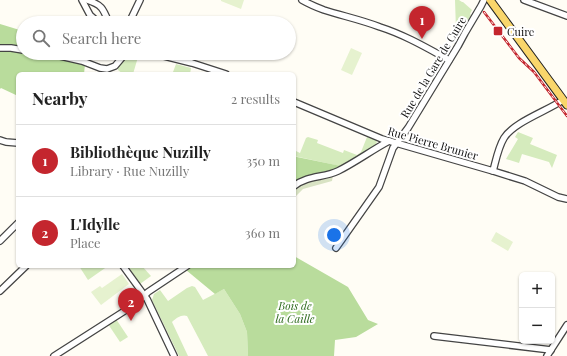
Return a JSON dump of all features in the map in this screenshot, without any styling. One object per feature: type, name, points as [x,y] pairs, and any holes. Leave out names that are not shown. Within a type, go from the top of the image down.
[{"type":"main road","points":[[490,0],[565,102]]},
{"type":"street","points":[[82,0],[91,16]]},
{"type":"street","points":[[87,0],[102,8],[106,16]]},
{"type":"street","points":[[132,16],[140,0]]},
{"type":"street","points":[[302,0],[325,10],[395,32],[450,60]]},
{"type":"street","name":"Rue de la Gare de Cuire","points":[[336,248],[379,187],[393,148],[408,128],[450,60],[484,0]]},
{"type":"street","points":[[524,0],[567,16]]},
{"type":"street","points":[[0,48],[16,49]]},
{"type":"street","points":[[76,60],[108,69],[115,66],[120,60]]},
{"type":"street","points":[[180,60],[220,72]]},
{"type":"street","points":[[493,170],[500,145],[507,133],[519,124],[565,102]]},
{"type":"street","name":"Rue Pierre Brunier","points":[[296,103],[380,138],[493,170],[525,181],[558,197],[567,199]]},
{"type":"street","points":[[0,140],[16,143]]},
{"type":"street","points":[[296,184],[300,181],[338,171],[389,141]]},
{"type":"street","points":[[0,241],[16,225]]},
{"type":"street","points":[[0,292],[24,268]]},
{"type":"street","points":[[124,268],[147,300],[174,356]]},
{"type":"street","points":[[54,356],[137,303],[176,269]]},
{"type":"street","points":[[547,356],[567,325]]},
{"type":"street","points":[[434,336],[551,350]]},
{"type":"green space","points":[[221,0],[244,0],[241,9]]},
{"type":"green space","points":[[455,0],[463,2],[472,10],[471,15],[463,29],[456,30]]},
{"type":"green space","points":[[0,24],[16,29],[16,47],[0,46]]},
{"type":"green space","points":[[351,48],[362,53],[352,75],[341,70]]},
{"type":"green space","points":[[0,50],[16,51],[16,60],[70,60],[85,64],[84,72],[16,72],[16,95],[1,88],[0,89]]},
{"type":"green space","points":[[123,60],[137,60],[134,72],[120,72],[118,70],[118,67]]},
{"type":"green space","points":[[176,64],[191,68],[190,72],[173,72]]},
{"type":"green space","points":[[518,132],[533,138],[530,144],[557,155],[552,168],[549,162],[522,154],[519,163],[506,159],[518,139],[515,137]]},
{"type":"green space","points":[[308,137],[318,140],[317,143],[343,153],[344,150],[357,155],[361,152],[367,137],[377,140],[376,146],[340,166],[296,156],[296,151],[300,153],[306,138]]},
{"type":"green space","points":[[296,157],[341,166],[341,168],[296,182]]},
{"type":"green space","points":[[333,175],[332,181],[303,189],[296,196],[296,186],[300,183]]},
{"type":"green space","points":[[496,232],[513,242],[508,251],[491,241]]},
{"type":"green space","name":"Bois de la Caille","points":[[296,257],[348,287],[368,320],[378,324],[356,337],[335,340],[334,356],[248,356],[247,332],[240,314],[224,289],[215,294],[186,270],[188,268],[296,268]]},
{"type":"green space","points":[[80,268],[105,268],[88,280]]},
{"type":"green space","points":[[129,268],[144,268],[151,276],[140,284]]},
{"type":"green space","points":[[122,274],[129,284],[101,305],[91,292],[100,286],[102,288]]},
{"type":"green space","points":[[192,286],[195,287],[203,300],[224,289],[240,314],[247,332],[248,356],[208,356],[187,316],[183,316],[172,322],[188,356],[179,356],[152,300],[154,294],[160,290],[168,301]]},
{"type":"green space","points":[[116,319],[128,337],[120,342],[108,324]]},
{"type":"railway","points":[[484,12],[519,58],[534,72],[567,116]]},
{"type":"place","name":"Cuire","points":[[498,31]]},
{"type":"place","name":"Bibliothèque Nuzilly","points":[[422,39]]},
{"type":"place","name":"L'Idylle","points":[[131,321]]}]
